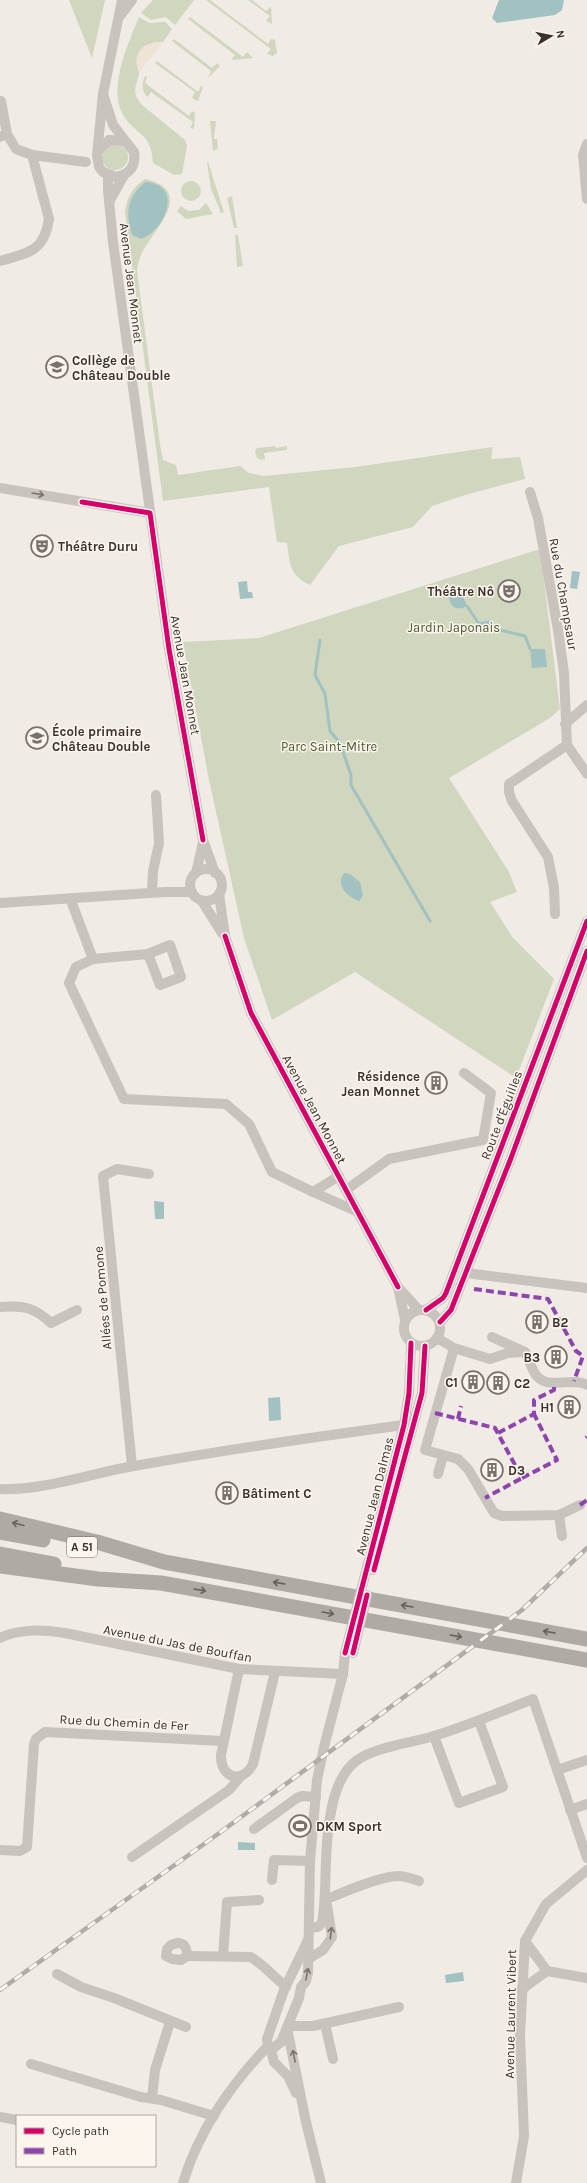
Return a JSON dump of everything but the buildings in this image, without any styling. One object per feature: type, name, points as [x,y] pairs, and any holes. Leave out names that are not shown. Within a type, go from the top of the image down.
[{"type":"highway","points":[[0,1520],[96,1542],[164,1562],[587,1639]]},
{"type":"highway","name":"A 51","points":[[0,1532],[164,1562]]},
{"type":"highway","name":"A 51","points":[[0,1554],[161,1583]]},
{"type":"highway","points":[[0,1566],[98,1579],[161,1583],[587,1660]]},
{"type":"street","points":[[99,167],[97,153],[103,94],[122,0]]},
{"type":"street","points":[[118,17],[132,0]]},
{"type":"street","points":[[1,101],[4,135],[16,149],[32,155],[86,162],[99,167],[108,176],[116,177],[124,175],[130,171],[135,159],[134,152],[124,141],[110,120],[103,94]]},
{"type":"street","points":[[86,162],[109,140],[124,141]]},
{"type":"street","points":[[587,144],[583,155],[587,199]]},
{"type":"street","points":[[0,261],[32,252],[40,245],[48,229],[49,219],[32,155]]},
{"type":"street","points":[[109,202],[124,175]]},
{"type":"street","name":"Avenue Jean Monnet","points":[[108,176],[112,242],[169,649],[204,840],[215,872]]},
{"type":"street","points":[[0,488],[150,513]]},
{"type":"street","name":"Rue du Champsaur","points":[[530,492],[538,518],[558,630],[567,714],[565,724],[567,745]]},
{"type":"street","points":[[565,724],[587,705]]},
{"type":"street","points":[[555,914],[554,888],[548,858],[512,801],[509,792],[509,784],[567,745],[587,774]]},
{"type":"street","points":[[152,892],[153,871],[159,843],[156,794]]},
{"type":"street","name":"Avenue Jean Monnet","points":[[196,873],[204,840]]},
{"type":"street","points":[[206,870],[215,872],[222,885],[219,894],[212,900],[202,901],[191,887],[196,873],[206,870]]},
{"type":"street","points":[[0,903],[165,892],[191,887]]},
{"type":"street","name":"Avenue Jean Monnet","points":[[219,894],[224,936],[251,1013],[398,1287],[405,1320]]},
{"type":"street","points":[[70,898],[93,959]]},
{"type":"street","name":"Avenue Jean Monnet","points":[[202,901],[224,936]]},
{"type":"street","name":"Route d'Éguilles","points":[[422,1310],[443,1298],[446,1293],[587,921]]},
{"type":"street","name":"Route d'Éguilles","points":[[440,1322],[451,1310],[466,1273],[587,951]]},
{"type":"street","points":[[148,954],[93,959],[76,967],[69,983],[124,1099],[226,1104],[249,1124],[272,1172],[358,1212]]},
{"type":"street","points":[[346,1190],[389,1159],[483,1140],[492,1093],[464,1073]]},
{"type":"street","name":"Allées de Pomone","points":[[132,1466],[103,1176],[117,1169],[149,1174]]},
{"type":"street","name":"Avenue Jean Monnet","points":[[313,1192],[339,1176]]},
{"type":"street","points":[[466,1273],[587,1288]]},
{"type":"street","name":"Avenue Jean Monnet","points":[[398,1287],[422,1310]]},
{"type":"street","points":[[0,1307],[28,1307],[41,1313],[51,1323],[77,1310]]},
{"type":"street","points":[[422,1310],[437,1316],[440,1322],[440,1333],[437,1338],[425,1346],[411,1343],[406,1336],[404,1328],[405,1320],[413,1312],[422,1310]]},
{"type":"street","points":[[492,1337],[525,1352],[536,1375],[542,1380],[548,1382],[574,1381],[587,1385]]},
{"type":"street","points":[[437,1338],[454,1348],[490,1359],[508,1353],[525,1352]]},
{"type":"street","name":"Avenue Jean Dalmas","points":[[183,2183],[192,2157],[214,2116],[247,2068],[269,2048],[281,2042],[300,1998],[301,1987],[306,1981],[310,1958],[310,1860],[320,1764],[368,1579],[404,1425],[409,1393],[411,1343]]},
{"type":"street","name":"Avenue Jean Dalmas","points":[[368,1579],[422,1392],[425,1346]]},
{"type":"street","points":[[454,1348],[425,1450],[458,1460],[468,1469],[494,1513],[502,1516],[559,1515],[580,1505]]},
{"type":"street","points":[[0,1489],[28,1488],[132,1466],[262,1444],[404,1425],[416,1415]]},
{"type":"street","points":[[438,1474],[443,1456]]},
{"type":"street","points":[[559,1515],[562,1536]]},
{"type":"street","name":"Avenue du Jas de Bouffan","points":[[0,1643],[4,1636],[37,1630],[65,1633],[239,1669],[275,1672],[343,1674]]},
{"type":"street","points":[[239,1669],[222,1741],[220,1760],[222,1768],[230,1776],[241,1776]]},
{"type":"street","points":[[132,1857],[229,1790],[250,1768],[254,1758],[275,1672]]},
{"type":"street","points":[[309,1933],[322,1924],[325,1900],[327,1833],[337,1790],[348,1769],[355,1762],[374,1752],[434,1736],[533,1699],[587,1858]]},
{"type":"street","points":[[434,1736],[459,1803],[502,1787],[479,1720]]},
{"type":"street","name":"Rue du Chemin de Fer","points":[[0,1850],[23,1851],[28,1844],[34,1744],[36,1739],[45,1732],[222,1741]]},
{"type":"street","points":[[557,1770],[587,1760]]},
{"type":"street","points":[[254,1829],[297,1798],[302,1796],[316,1797]]},
{"type":"street","points":[[570,1810],[587,1804]]},
{"type":"street","points":[[272,1880],[274,1860],[310,1860]]},
{"type":"street","name":"Avenue Laurent Vibert","points":[[516,2183],[524,2136],[520,2036],[521,1990],[525,1940],[546,1904],[587,1870]]},
{"type":"street","points":[[325,1900],[347,1891],[397,1876],[420,1880]]},
{"type":"street","points":[[223,1956],[228,1902],[259,1900]]},
{"type":"street","points":[[310,1958],[323,1950],[332,1937],[329,1912],[325,1900]]},
{"type":"street","name":"Avenue Jean Dalmas","points":[[269,2048],[267,2039],[309,1933]]},
{"type":"street","points":[[525,1940],[547,1971],[587,1978]]},
{"type":"street","points":[[187,1956],[251,1957],[287,1986],[297,1984],[301,1987]]},
{"type":"street","points":[[521,1990],[547,1971]]},
{"type":"street","points":[[58,1974],[81,1987],[114,1998],[170,2022],[186,2027]]},
{"type":"street","points":[[321,2183],[306,2122],[288,2027],[303,2027],[325,2024],[399,2007]]},
{"type":"street","points":[[152,2098],[154,2070],[170,2022]]},
{"type":"street","points":[[325,2024],[332,2059]]},
{"type":"street","points":[[269,2048],[274,2062],[291,2080],[306,2122]]},
{"type":"street","points":[[31,2064],[152,2098],[187,2106],[214,2116]]},
{"type":"street","points":[[0,2117],[16,2120]]},
{"type":"green space","points":[[69,0],[105,0],[92,58]]},
{"type":"green space","points":[[153,0],[194,0],[175,25],[166,17],[151,20],[141,13]]},
{"type":"green space","points":[[206,0],[210,0],[268,44],[271,39],[275,40],[277,53],[273,56],[267,54],[271,49]]},
{"type":"green space","points":[[248,0],[252,0],[266,11],[271,6],[272,24],[266,21],[270,16]]},
{"type":"green space","points":[[139,17],[149,23],[165,22],[172,29],[163,42],[153,43],[140,50],[137,59],[139,74],[135,93],[142,105],[185,140],[187,146],[182,174],[174,175],[153,163],[150,146],[144,137],[125,118],[120,107],[118,81],[125,54]]},
{"type":"green space","points":[[190,17],[243,57],[247,52],[253,58],[231,60],[235,55],[188,19]]},
{"type":"green space","points":[[174,39],[212,68],[217,63],[220,66],[208,78],[211,71],[172,41]]},
{"type":"green space","points":[[157,61],[198,92],[201,86],[203,87],[198,101],[192,98],[195,92],[155,63]]},
{"type":"green space","points":[[145,76],[147,77],[145,83],[189,116],[192,111],[195,113],[194,129],[190,128],[193,122],[151,92],[148,97],[144,93],[143,82]]},
{"type":"green space","points":[[210,121],[216,121],[214,139],[217,139],[218,149],[213,151]]},
{"type":"green space","points":[[115,144],[124,148],[128,157],[124,166],[115,170],[106,166],[102,157],[106,148]]},
{"type":"green space","points":[[207,162],[224,212],[221,213],[211,189]]},
{"type":"green space","points":[[145,179],[160,185],[168,193],[170,202],[161,223],[142,253],[137,271],[163,460],[176,465],[178,475],[240,466],[249,473],[264,476],[355,467],[493,447],[491,459],[520,457],[525,479],[465,495],[432,506],[413,527],[339,546],[310,585],[294,573],[290,563],[287,543],[277,542],[269,487],[163,501],[125,212],[131,193]]},
{"type":"green space","points":[[191,181],[198,184],[201,191],[198,198],[191,201],[184,198],[181,191],[184,184]]},
{"type":"green space","points":[[232,196],[237,228],[234,228],[227,198]]},
{"type":"green space","points":[[206,203],[213,214],[186,219],[177,211],[181,206],[188,211],[199,210]]},
{"type":"green space","points":[[235,235],[238,235],[243,266],[237,267]]},
{"type":"green space","points":[[275,446],[276,448],[287,446],[287,450],[264,453],[265,459],[261,460],[257,458],[255,451],[257,448]]},
{"type":"green space","name":"Parc Saint-Mitre","points":[[540,549],[560,709],[550,718],[449,778],[509,872],[517,892],[490,902],[513,938],[554,979],[516,1078],[355,972],[272,1020],[244,938],[209,780],[183,642],[259,638]]},
{"type":"shaded area","points":[[156,42],[163,42],[139,73],[137,58],[139,51],[144,46]]},
{"type":"water","points":[[499,0],[564,0],[562,10],[555,15],[497,23],[492,18]]},
{"type":"water","points":[[145,182],[157,185],[164,190],[167,199],[167,208],[164,218],[158,227],[141,239],[132,235],[128,213],[134,194]]},
{"type":"water","points":[[572,571],[580,572],[577,589],[570,588]]},
{"type":"water","points":[[247,581],[248,592],[252,592],[253,598],[240,599],[238,582]]},
{"type":"water","points":[[455,594],[462,595],[467,606],[464,608],[455,608],[451,604],[449,597]]},
{"type":"water","points":[[530,649],[545,649],[547,667],[532,668]]},
{"type":"water","points":[[344,873],[350,874],[360,882],[363,896],[359,901],[347,894],[342,887],[341,882]]},
{"type":"water","points":[[154,1201],[164,1202],[164,1219],[155,1219]]},
{"type":"water","points":[[280,1397],[281,1420],[269,1421],[268,1398]]},
{"type":"water","points":[[238,1842],[255,1843],[255,1850],[238,1850]]},
{"type":"water","points":[[463,1972],[464,1981],[446,1983],[445,1975]]},
{"type":"waterway","points":[[467,606],[479,624],[489,622],[494,631],[500,630],[525,636],[530,649]]},
{"type":"waterway","points":[[320,640],[315,675],[325,694],[330,731],[340,743],[351,775],[351,785],[430,921]]},
{"type":"railway","points":[[0,1990],[218,1834],[522,1610],[587,1548]]},
{"type":"marked path","points":[[474,1289],[548,1299],[576,1351],[583,1356],[574,1381]]},
{"type":"marked path","points":[[498,1433],[534,1414],[534,1400],[554,1390],[554,1383]]},
{"type":"marked path","points":[[458,1419],[461,1406]]},
{"type":"marked path","points":[[435,1413],[495,1428],[522,1478],[485,1498]]},
{"type":"marked path","points":[[522,1478],[557,1460],[534,1414]]},
{"type":"marked path","points":[[580,1505],[587,1500]]},
{"type":"cycle path","points":[[82,502],[150,513],[169,649],[203,840]]},
{"type":"cycle path","points":[[426,1310],[443,1298],[446,1293],[587,921]]},
{"type":"cycle path","points":[[225,936],[251,1013],[398,1287]]},
{"type":"cycle path","points":[[440,1322],[451,1310],[511,1158],[587,951]]},
{"type":"cycle path","points":[[345,1653],[404,1425],[409,1393],[411,1343]]},
{"type":"cycle path","points":[[374,1570],[422,1393],[425,1346]]},
{"type":"cycle path","points":[[353,1653],[367,1595]]},
{"type":"place","name":"Collège de Château Double","points":[[57,367]]},
{"type":"place","name":"Théâtre Duru","points":[[42,546]]},
{"type":"place","name":"Théâtre Nô","points":[[509,591]]},
{"type":"place","name":"École primaire Château Double","points":[[37,738]]},
{"type":"place","name":"Résidence Jean Monnet","points":[[436,1083]]},
{"type":"place","name":"B2","points":[[537,1322]]},
{"type":"place","name":"B3","points":[[556,1357]]},
{"type":"place","name":"C1","points":[[473,1382]]},
{"type":"place","name":"C2","points":[[498,1383]]},
{"type":"place","name":"H1","points":[[569,1407]]},
{"type":"place","name":"D3","points":[[492,1470]]},
{"type":"place","name":"Bâtiment C","points":[[227,1493]]},
{"type":"place","name":"DKM Sport","points":[[300,1826]]},
{"type":"park label","name":"Jardin Japonais","points":[[454,627]]}]
